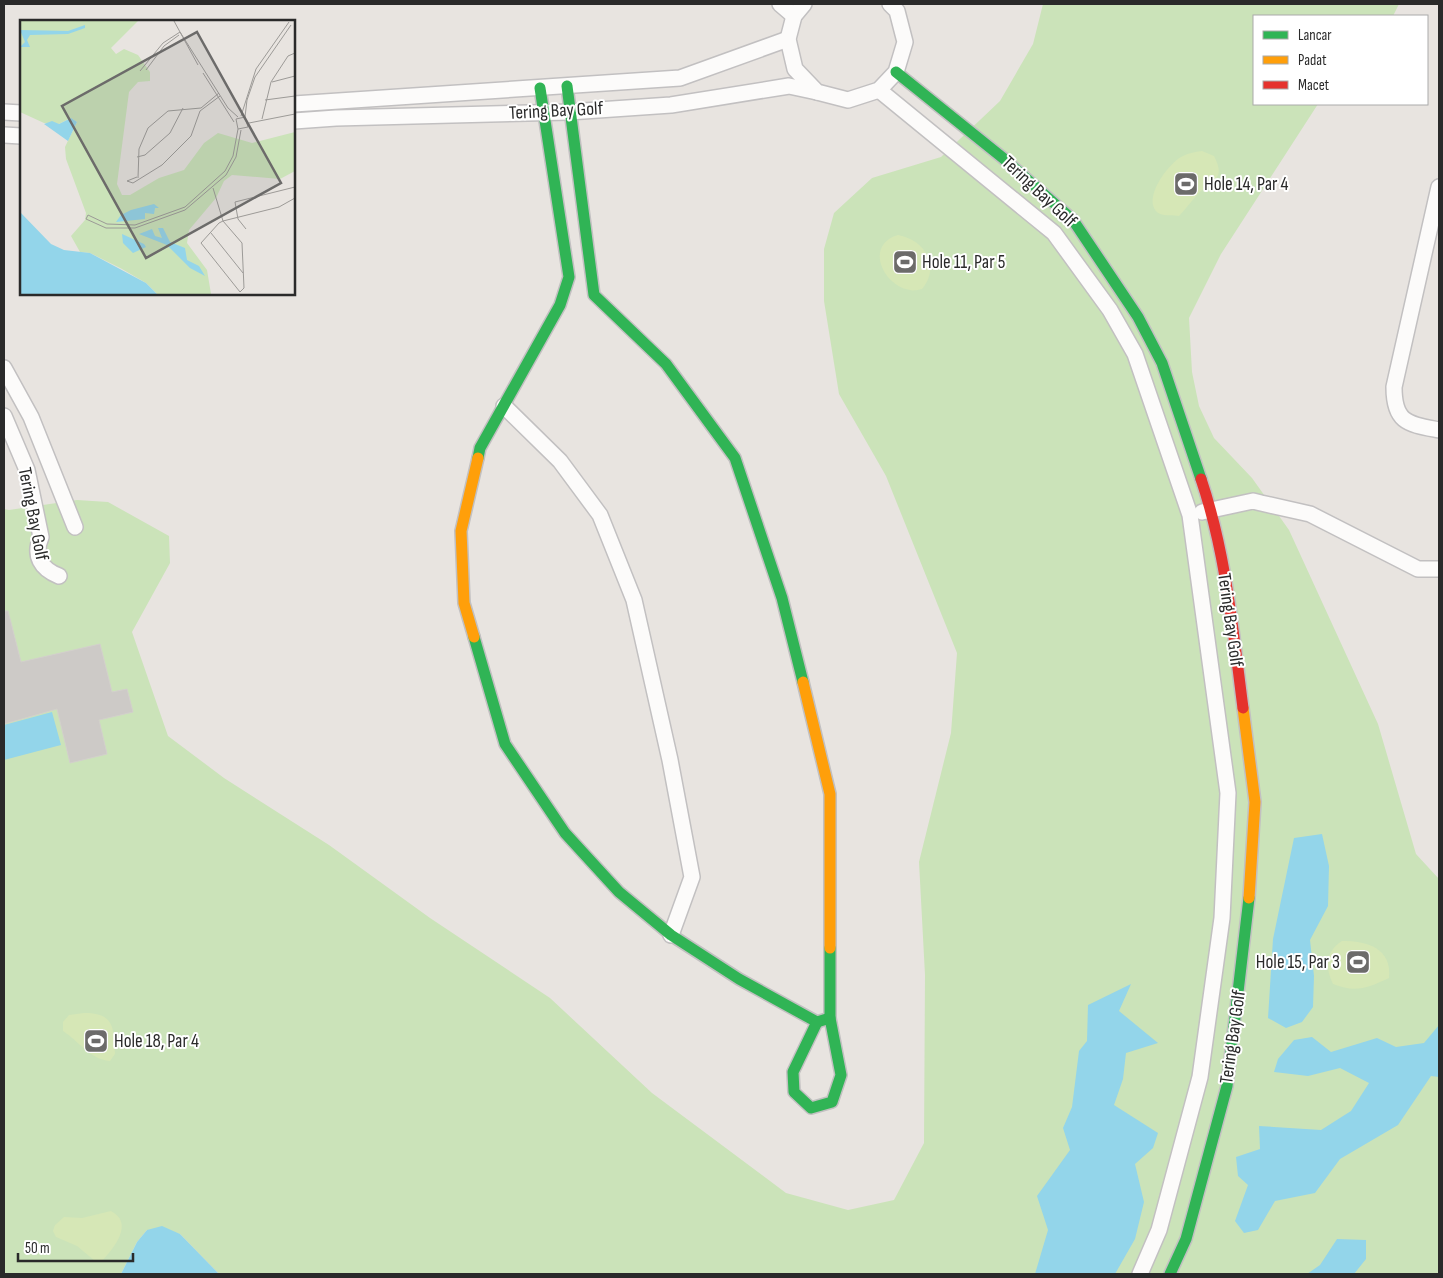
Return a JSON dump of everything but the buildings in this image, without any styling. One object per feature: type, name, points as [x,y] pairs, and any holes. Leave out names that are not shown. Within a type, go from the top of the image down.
[{"type":"street","points":[[780,4],[794,16]]},
{"type":"street","points":[[804,4],[794,16],[788,39],[795,69],[817,92]]},
{"type":"street","points":[[880,90],[896,72],[905,42],[897,11],[890,4]]},
{"type":"street","name":"Tering Bay Golf","points":[[295,104],[467,90],[540,88],[680,78],[788,39]]},
{"type":"street","name":"Tering Bay Golf","points":[[896,72],[1003,158],[1073,220],[1138,317],[1162,363],[1211,509],[1228,594],[1254,802],[1249,904],[1227,1086],[1186,1239],[1170,1274]]},
{"type":"street","points":[[567,86],[594,295],[602,306],[666,364],[735,458],[782,598],[830,794],[830,1018],[841,1075],[832,1102],[811,1108],[794,1092],[793,1072],[817,1022]]},
{"type":"street","name":"Tering Bay Golf","points":[[295,121],[336,118],[569,112],[671,105],[788,86],[848,100],[880,90],[1054,233],[1110,310],[1135,354],[1190,515],[1228,792],[1222,918],[1200,1077],[1159,1230],[1140,1274]]},
{"type":"street","points":[[540,88],[542,112],[569,276],[560,305],[480,448],[461,531],[464,602],[504,744],[565,833],[619,892],[671,936],[739,979],[817,1022],[830,1018]]},
{"type":"street","points":[[4,112],[20,113]]},
{"type":"street","points":[[4,135],[20,136]]},
{"type":"street","points":[[1439,187],[1394,387],[1394,403],[1399,415],[1409,424],[1439,430]]},
{"type":"street","name":"Tering Bay Golf","points":[[4,368],[31,417],[75,527]]},
{"type":"street","points":[[504,406],[560,460],[600,514],[634,600],[670,760],[692,877],[671,936]]},
{"type":"street","name":"Tering Bay Golf","points":[[4,416],[27,470],[41,537],[37,553],[44,568],[60,576]]},
{"type":"street","points":[[1190,515],[1253,501],[1310,514],[1418,569],[1439,569]]},
{"type":"green space","points":[[1043,4],[1399,4],[1394,15],[1253,15],[1253,105],[1317,105],[1221,254],[1189,318],[1192,372],[1199,406],[1214,438],[1252,478],[1289,530],[1378,724],[1416,854],[1439,879],[1439,1274],[219,1274],[180,1234],[147,1230],[137,1242],[121,1274],[4,1274],[4,509],[9,510],[77,500],[108,502],[169,536],[170,563],[132,632],[168,736],[224,778],[329,845],[430,918],[550,998],[652,1093],[786,1193],[848,1210],[894,1200],[924,1143],[925,975],[919,862],[951,733],[957,653],[886,476],[839,394],[824,301],[824,249],[834,213],[872,178],[941,157],[1000,101],[1033,44]]},
{"type":"green space","name":"Hole 14, Par 4","points":[[1202,151],[1214,156],[1218,164],[1219,171],[1216,179],[1198,194],[1179,216],[1160,214],[1154,208],[1153,201],[1154,192],[1164,174],[1183,156]]},
{"type":"green space","name":"Hole 11, Par 5","points":[[898,235],[916,242],[927,255],[930,263],[930,272],[928,280],[922,289],[911,290],[900,287],[885,273],[881,265],[882,247],[888,240]]},
{"type":"green space","name":"Hole 15, Par 3","points":[[1342,941],[1351,941],[1376,948],[1386,960],[1389,968],[1389,978],[1355,989],[1333,984],[1328,960],[1332,950]]},
{"type":"green space","name":"Hole 18, Par 4","points":[[84,1013],[101,1016],[110,1023],[113,1029],[115,1054],[110,1061],[90,1054],[63,1031],[63,1022],[69,1015]]},
{"type":"green space","points":[[111,1211],[118,1216],[122,1228],[117,1242],[102,1261],[95,1261],[77,1246],[56,1237],[53,1231],[55,1225],[64,1217],[82,1218]]},
{"type":"water","points":[[52,712],[61,745],[4,760],[4,725]]},
{"type":"water","points":[[1322,834],[1329,866],[1328,906],[1310,940],[1314,976],[1313,1007],[1302,1022],[1286,1028],[1268,1018],[1273,939],[1294,838]]},
{"type":"water","points":[[1131,984],[1119,1011],[1158,1043],[1126,1053],[1123,1079],[1114,1105],[1158,1133],[1153,1148],[1135,1164],[1144,1202],[1135,1239],[1115,1274],[1035,1274],[1048,1230],[1037,1196],[1070,1150],[1063,1128],[1072,1107],[1079,1051],[1087,1041],[1088,1005]]},
{"type":"water","points":[[1439,1025],[1439,1077],[1431,1076],[1398,1125],[1340,1159],[1315,1193],[1275,1201],[1258,1230],[1244,1233],[1235,1221],[1248,1185],[1238,1176],[1236,1157],[1260,1149],[1259,1126],[1321,1130],[1351,1111],[1369,1083],[1340,1068],[1308,1076],[1274,1072],[1278,1059],[1294,1040],[1312,1037],[1331,1052],[1377,1038],[1396,1047],[1424,1043]]},
{"type":"water","points":[[162,1226],[180,1234],[219,1274],[121,1274],[137,1242],[147,1230]]},
{"type":"water","points":[[1337,1239],[1366,1240],[1366,1259],[1354,1274],[1307,1274],[1320,1265]]},
{"type":"traffic: fast","points":[[896,72],[1003,158],[1073,220],[1138,317],[1162,363],[1201,479]]},
{"type":"traffic: fast","points":[[567,86],[594,295],[666,364],[735,458],[782,598],[803,682]]},
{"type":"traffic: fast","points":[[478,458],[480,448],[560,305],[569,277],[540,88]]},
{"type":"traffic: fast","points":[[474,637],[505,744],[565,833],[619,892],[671,935],[739,979],[817,1022],[830,1018]]},
{"type":"traffic: fast","points":[[1170,1274],[1186,1239],[1227,1086],[1249,898]]},
{"type":"traffic: fast","points":[[817,1022],[793,1072],[794,1092],[811,1108],[832,1102],[841,1075],[830,1018],[830,948]]},
{"type":"traffic: slow","points":[[474,637],[464,603],[461,531],[478,458]]},
{"type":"traffic: slow","points":[[803,682],[830,794],[830,948]]},
{"type":"traffic: slow","points":[[1243,708],[1255,802],[1249,898]]},
{"type":"traffic: jam","points":[[1201,479],[1210,507],[1223,564],[1243,708]]},
{"type":"place","name":"Hole 14, Par 4","points":[[1186,184]]},
{"type":"place","name":"Hole 11, Par 5","points":[[905,262]]},
{"type":"place","name":"Hole 15, Par 3","points":[[1358,962]]},
{"type":"place","name":"Hole 18, Par 4","points":[[96,1041]]}]
